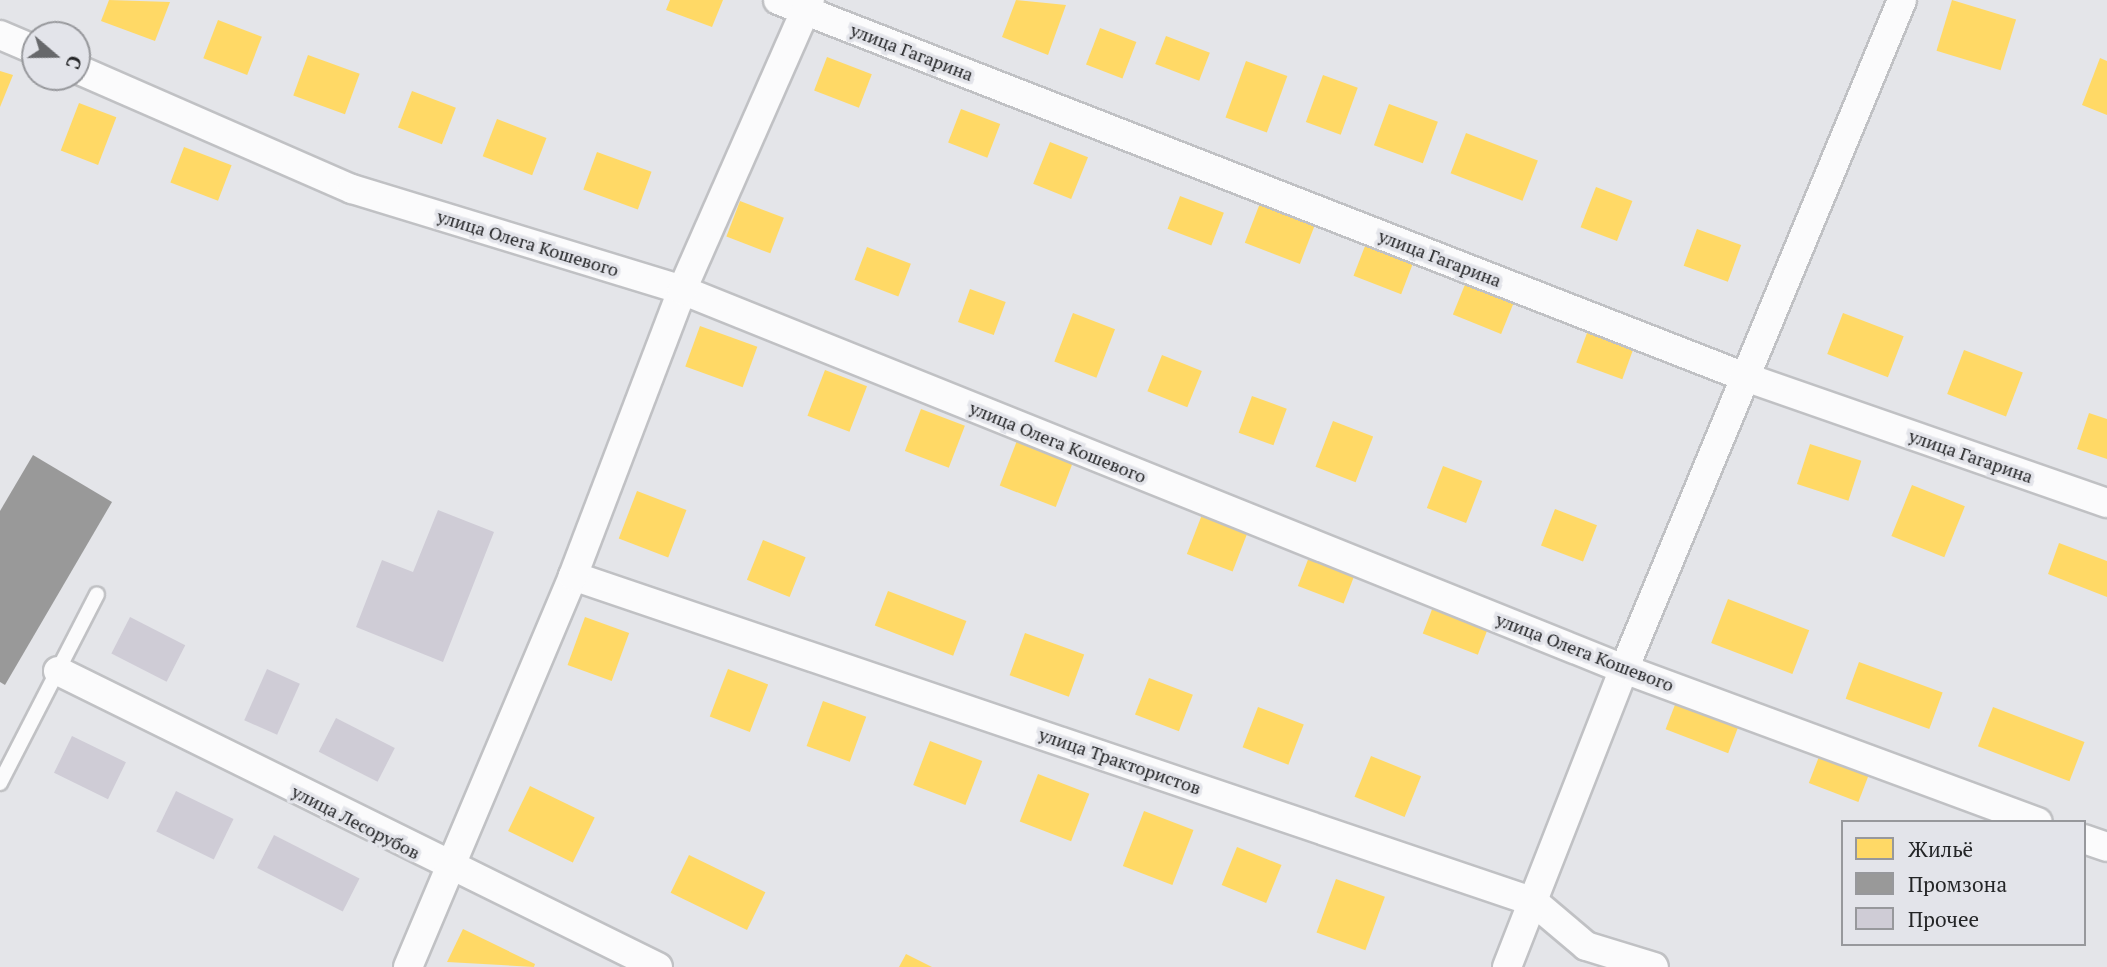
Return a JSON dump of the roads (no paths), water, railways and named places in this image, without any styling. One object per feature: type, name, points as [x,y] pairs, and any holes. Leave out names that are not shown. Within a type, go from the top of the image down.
[{"type":"street","name":"улица Гагарина","points":[[778,0],[808,5],[1745,377],[2107,503]]},
{"type":"street","points":[[1507,967],[1624,669],[1902,0]]},
{"type":"street","points":[[408,967],[573,576],[682,290],[808,5]]},
{"type":"street","points":[[0,35],[21,44]]},
{"type":"street","name":"улица Олега Кошевого","points":[[91,75],[352,190],[682,290],[1624,669],[2033,820]]},
{"type":"street","name":"улица Трактористов","points":[[573,576],[1534,902],[1586,946],[1654,967]]},
{"type":"street","name":"улица Лесорубов","points":[[58,671],[449,868],[658,967]]},
{"type":"street","points":[[2086,840],[2107,847]]},
{"type":"lane","points":[[0,783],[97,594]]}]
